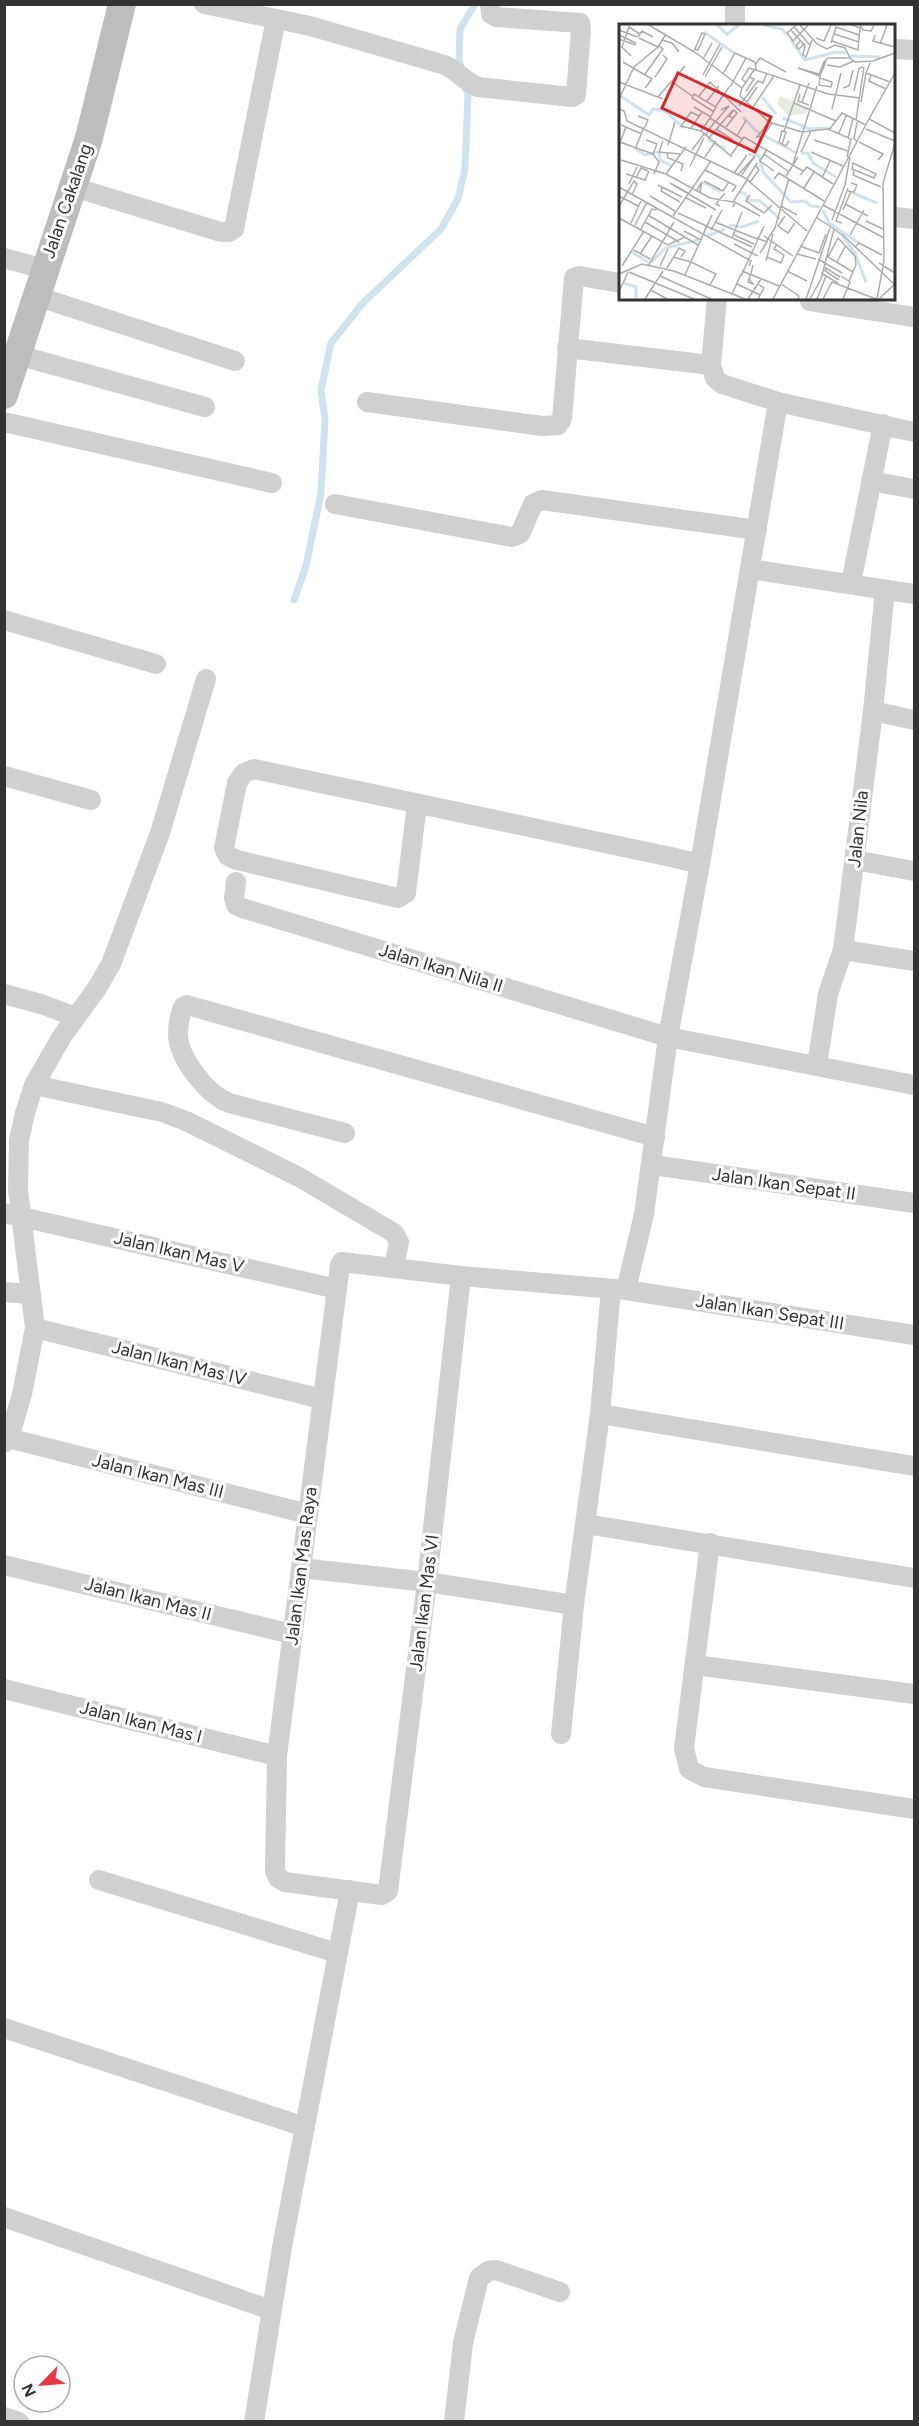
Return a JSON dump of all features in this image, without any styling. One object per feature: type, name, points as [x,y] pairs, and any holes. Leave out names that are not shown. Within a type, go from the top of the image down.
[{"type":"street","name":"Jalan Cakalang","points":[[4,395],[14,350],[36,296],[89,138],[122,4]]},
{"type":"street","points":[[204,4],[310,26],[399,51],[445,65],[478,87],[572,97],[577,94],[580,23],[496,17],[491,14],[490,4]]},
{"type":"street","points":[[735,4],[735,24]]},
{"type":"street","points":[[73,187],[221,232],[234,229],[276,19]]},
{"type":"street","points":[[895,49],[915,50]]},
{"type":"street","points":[[895,217],[915,219]]},
{"type":"street","points":[[4,258],[44,269]]},
{"type":"street","points":[[368,402],[556,426],[562,418],[574,278],[580,276],[619,283]]},
{"type":"street","points":[[36,296],[236,361]]},
{"type":"street","points":[[714,300],[711,365],[715,378],[726,387],[778,402],[915,432]]},
{"type":"street","points":[[810,301],[915,317]]},
{"type":"street","points":[[567,348],[711,365]]},
{"type":"street","points":[[14,350],[205,407]]},
{"type":"street","points":[[561,1734],[574,1605],[619,1289],[644,1214],[653,1165],[669,1037],[778,402]]},
{"type":"street","points":[[4,422],[272,483]]},
{"type":"street","points":[[850,583],[884,424]]},
{"type":"street","points":[[871,481],[915,489]]},
{"type":"street","points":[[335,504],[512,537],[520,534],[533,504],[542,500],[757,530]]},
{"type":"street","points":[[750,569],[915,594]]},
{"type":"street","name":"Jalan Nila","points":[[817,1065],[828,994],[843,950],[873,711],[885,590]]},
{"type":"street","points":[[4,620],[156,664]]},
{"type":"street","points":[[6,1439],[22,1394],[35,1328],[13,1214],[18,1190],[19,1140],[34,1084],[111,964],[160,833],[206,680]]},
{"type":"street","points":[[873,711],[915,720]]},
{"type":"street","points":[[417,804],[406,893],[398,898],[237,860],[228,856],[225,851],[225,834],[237,783],[244,773],[251,770],[417,804],[700,864]]},
{"type":"street","points":[[4,776],[91,800]]},
{"type":"street","points":[[855,860],[915,871]]},
{"type":"street","name":"Jalan Ikan Nila II","points":[[236,882],[234,898],[236,905],[242,908],[669,1037],[915,1085]]},
{"type":"street","points":[[843,950],[915,961]]},
{"type":"street","points":[[4,994],[76,1017]]},
{"type":"street","points":[[345,1133],[229,1103],[213,1094],[190,1067],[179,1041],[177,1032],[183,1006],[187,1005],[300,1036],[656,1137]]},
{"type":"street","points":[[34,1084],[162,1112],[186,1121],[299,1177],[396,1235],[399,1242],[394,1267]]},
{"type":"street","name":"Jalan Ikan Sepat II","points":[[653,1165],[915,1203]]},
{"type":"street","name":"Jalan Ikan Mas V","points":[[13,1214],[337,1289]]},
{"type":"street","name":"Jalan Ikan Sepat III","points":[[342,1262],[461,1276],[619,1289],[915,1335]]},
{"type":"street","name":"Jalan Ikan Mas Raya","points":[[342,1262],[322,1399],[277,1756],[275,1871],[278,1878],[285,1882],[350,1890]]},
{"type":"street","name":"Jalan Ikan Mas VI","points":[[350,1890],[383,1895],[388,1888],[427,1582],[461,1276]]},
{"type":"street","points":[[4,1292],[30,1294]]},
{"type":"street","name":"Jalan Ikan Mas IV","points":[[35,1328],[322,1399]]},
{"type":"street","points":[[600,1414],[915,1466]]},
{"type":"street","name":"Jalan Ikan Mas III","points":[[6,1439],[308,1514]]},
{"type":"street","points":[[586,1524],[915,1578]]},
{"type":"street","points":[[711,1543],[684,1748],[686,1764],[693,1773],[704,1777],[915,1809]]},
{"type":"street","name":"Jalan Ikan Mas II","points":[[4,1564],[292,1634]]},
{"type":"street","points":[[301,1568],[427,1582],[574,1605]]},
{"type":"street","points":[[695,1665],[915,1694]]},
{"type":"street","name":"Jalan Ikan Mas I","points":[[4,1689],[277,1756]]},
{"type":"street","points":[[99,1880],[337,1953]]},
{"type":"street","points":[[254,2421],[271,2310],[350,1890]]},
{"type":"street","points":[[4,2028],[305,2127]]},
{"type":"street","points":[[4,2217],[271,2310]]},
{"type":"street","points":[[454,2421],[463,2343],[479,2278],[484,2273],[496,2270],[560,2292]]},
{"type":"street","points":[[4,2417],[19,2421]]},
{"type":"waterway","points":[[462,71],[459,60],[460,29],[475,4]]},
{"type":"waterway","points":[[294,600],[306,566],[321,493],[325,420],[321,390],[331,343],[363,303],[441,229],[458,199],[465,168],[468,95],[465,85]]}]
